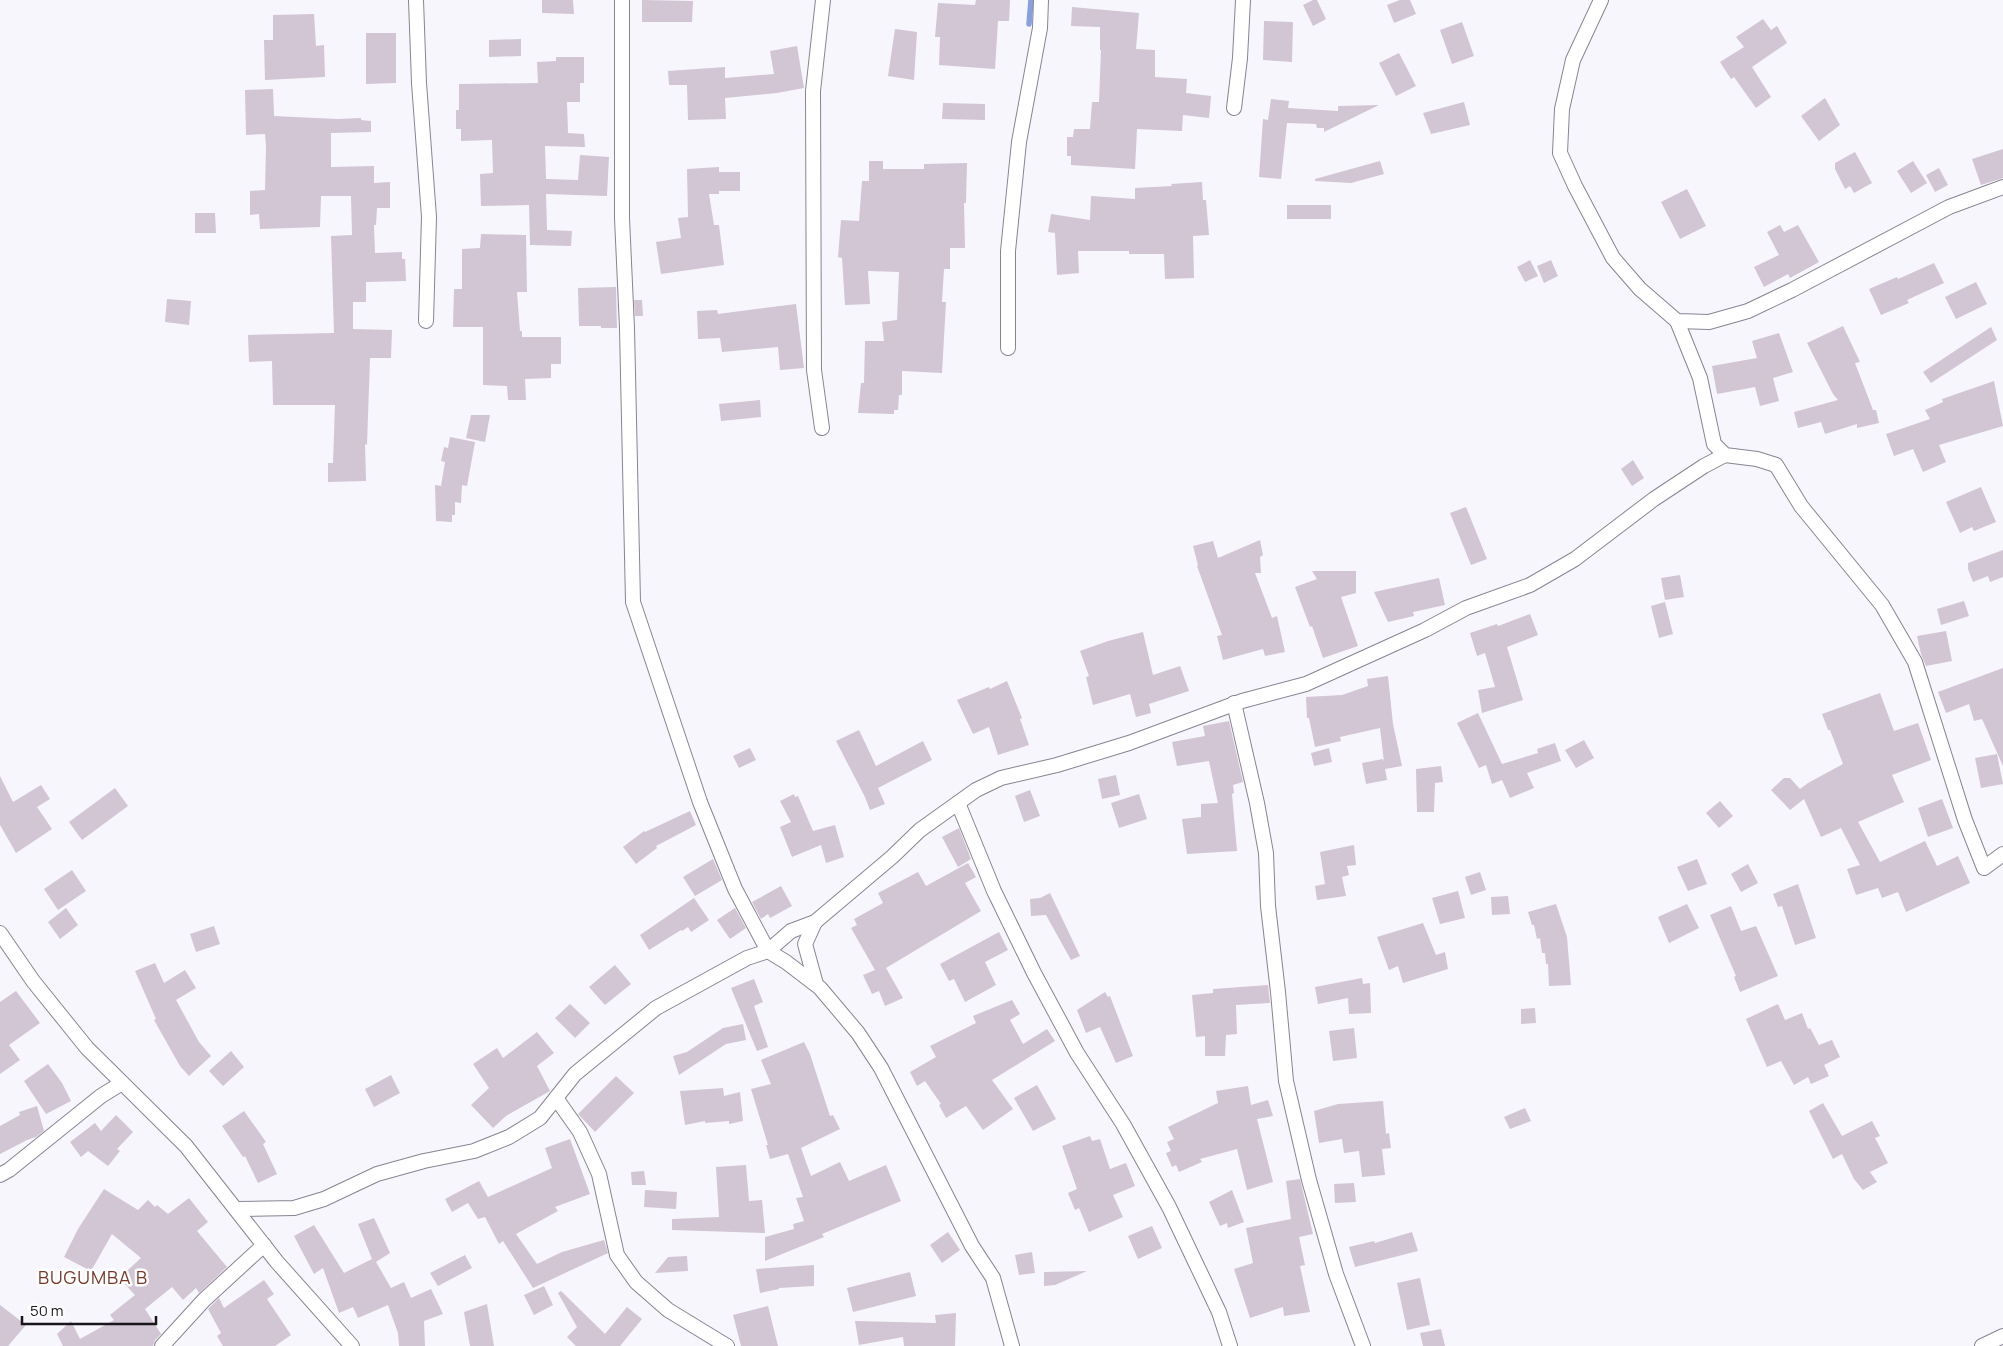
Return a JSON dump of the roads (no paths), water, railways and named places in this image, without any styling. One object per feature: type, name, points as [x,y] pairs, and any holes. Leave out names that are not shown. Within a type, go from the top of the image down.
[{"type":"street","points":[[416,0],[419,83],[429,217],[426,321]]},
{"type":"street","points":[[622,0],[622,218],[627,328],[633,602],[700,802],[735,889],[768,952],[786,962],[816,984],[858,1033],[881,1068],[972,1246],[993,1278],[1012,1346]]},
{"type":"street","points":[[822,428],[814,370],[813,91],[823,0]]},
{"type":"street","points":[[1008,348],[1008,251],[1019,142],[1040,28],[1041,0]]},
{"type":"street","points":[[1234,108],[1240,58],[1243,0]]},
{"type":"street","points":[[1601,0],[1573,60],[1562,108],[1560,153],[1613,258],[1640,289],[1677,321],[1700,378],[1714,444],[1725,456]]},
{"type":"street","points":[[1677,321],[1709,322],[1748,311],[1792,290],[1949,207],[2003,187]]},
{"type":"street","points":[[236,1210],[294,1208],[324,1199],[377,1174],[424,1160],[474,1151],[509,1137],[540,1118],[576,1074],[610,1044],[656,1008],[747,958],[768,952],[791,931],[815,922],[892,857],[920,830],[976,790],[1001,778],[1057,765],[1129,743],[1234,703],[1306,684],[1425,630],[1466,608],[1530,585],[1575,559],[1654,500],[1704,466],[1725,456],[1757,459],[1776,465],[1801,506],[1882,605],[1915,662],[1965,820],[1984,868],[2003,854]]},
{"type":"street","points":[[1234,703],[1257,802],[1266,853],[1268,906],[1286,1081],[1309,1180],[1336,1274],[1363,1346]]},
{"type":"street","points":[[958,803],[994,890],[1034,973],[1077,1053],[1123,1124],[1169,1207],[1220,1312],[1230,1346]]},
{"type":"street","points":[[815,922],[804,944],[816,984]]},
{"type":"street","points":[[0,933],[33,981],[87,1048],[186,1146],[264,1245],[352,1346]]},
{"type":"street","points":[[0,1175],[9,1170],[101,1096],[122,1083]]},
{"type":"street","points":[[556,1098],[580,1132],[599,1174],[617,1254],[636,1282],[668,1310],[727,1346]]},
{"type":"street","points":[[162,1346],[204,1300],[264,1245]]},
{"type":"street","points":[[1982,1346],[2003,1336]]},
{"type":"waterway","points":[[1029,24],[1031,0]]},
{"type":"district","name":"BUGUMBA B","points":[[93,1277]]}]
